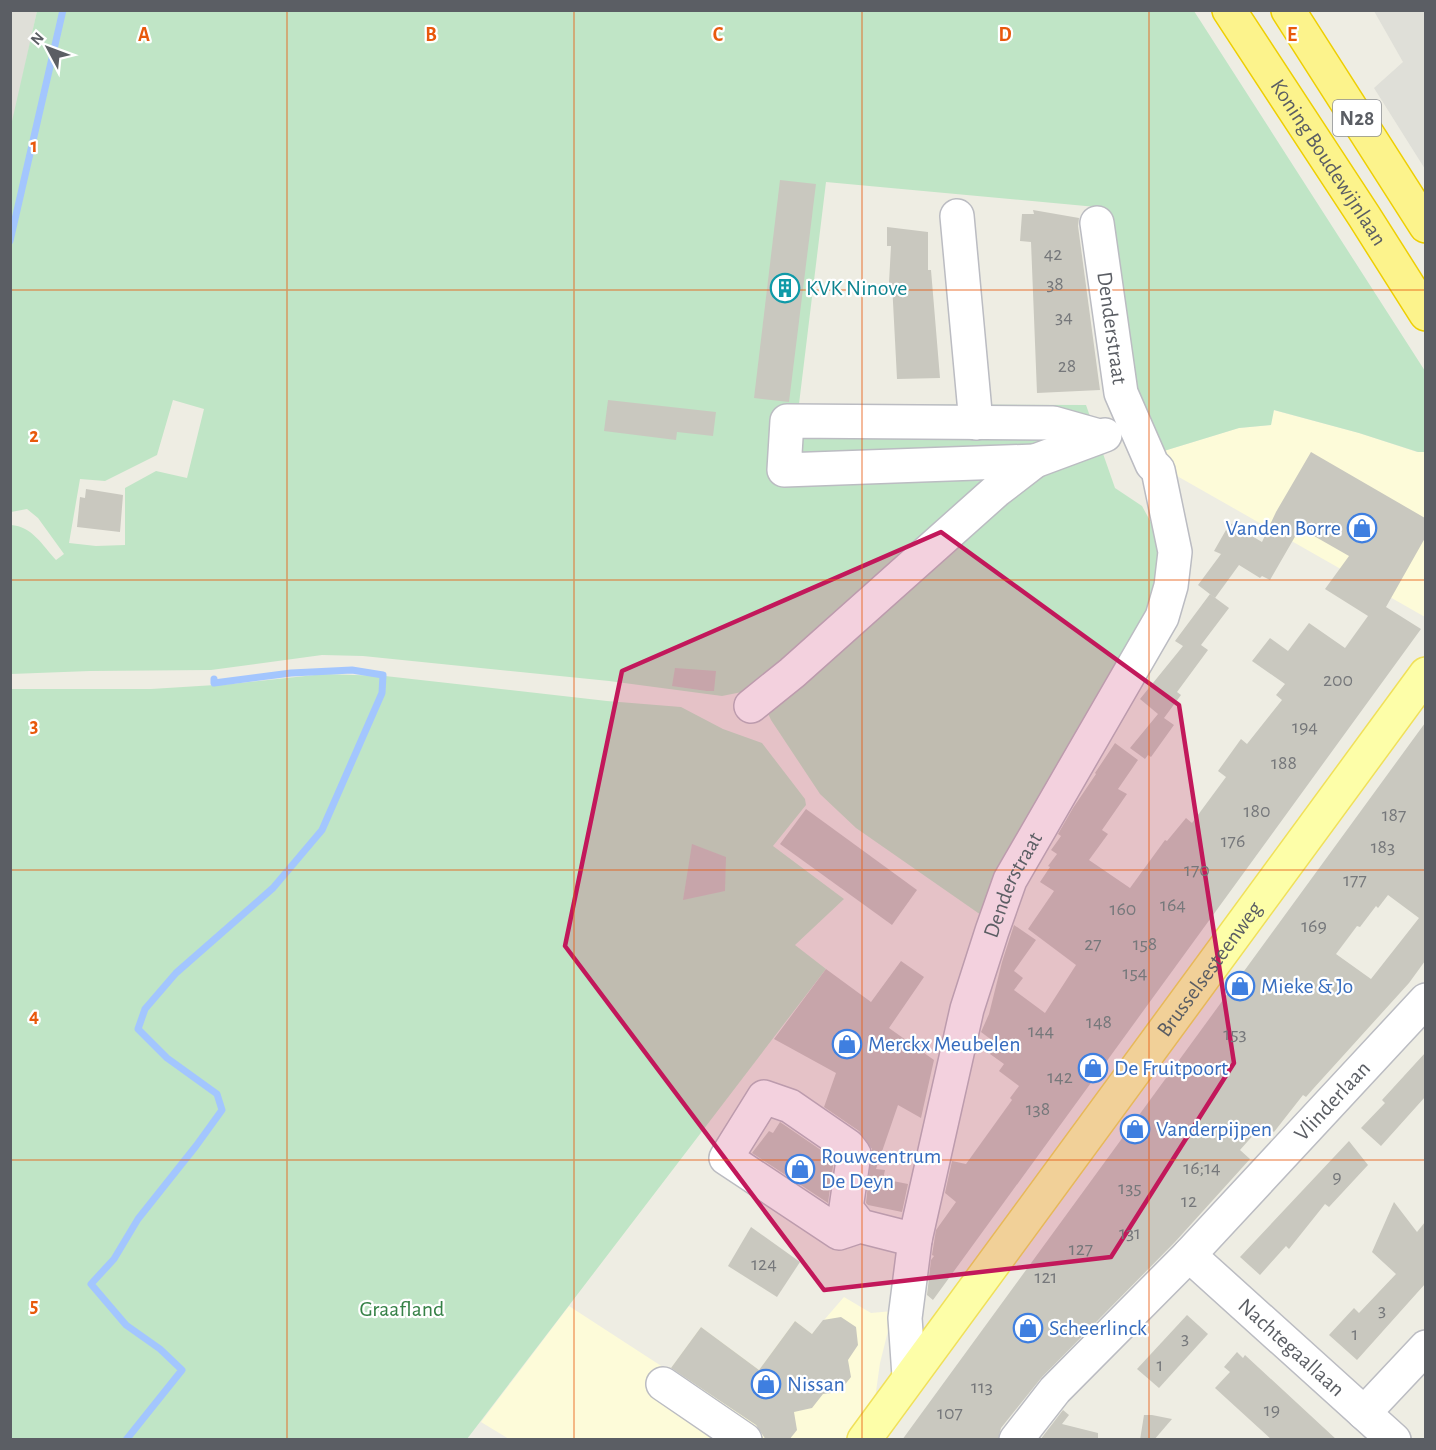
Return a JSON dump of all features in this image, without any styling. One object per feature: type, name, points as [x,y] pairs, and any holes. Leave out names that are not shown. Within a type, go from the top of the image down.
[{"type":"highway","name":"Koning Boudewijnlaan","points":[[1229,10],[1364,216],[1425,314]]},
{"type":"highway","name":"N28","points":[[1288,10],[1425,225]]},
{"type":"main road","name":"Brusselsesteenweg","points":[[864,1440],[1425,674]]},
{"type":"street","points":[[957,216],[976,423]]},
{"type":"street","name":"Denderstraat","points":[[909,1376],[905,1318],[915,1240],[967,1009],[1010,880],[1162,617],[1171,586],[1174,552],[1158,470],[1152,464],[1121,393],[1096,223]]},
{"type":"street","points":[[1035,461],[784,470],[788,422],[1053,423],[1099,436]]},
{"type":"street","points":[[751,706],[792,673],[996,490],[1035,461],[1099,436],[1136,429]]},
{"type":"street","name":"Vlinderlaan","points":[[1016,1440],[1055,1390],[1189,1255],[1425,1000]]},
{"type":"street","points":[[860,1226],[915,1240]]},
{"type":"street","name":"Nachtegaallaan","points":[[1189,1255],[1394,1440]]},
{"type":"street","points":[[1364,1413],[1425,1347]]},
{"type":"street","points":[[663,1384],[745,1440]]},
{"type":"highlighted area","points":[[941,532],[1179,705],[1234,1063],[1111,1257],[824,1290],[565,946],[622,671]]},
{"type":"shaded area","points":[[11,11],[37,11],[11,130]]},
{"type":"shaded area","points":[[1374,11],[1425,11],[1425,169],[1374,88],[1403,62]]},
{"type":"shaded area","points":[[1273,410],[1359,433],[1417,452],[1425,452],[1425,617],[1163,468],[1154,454],[1239,428],[1271,425]]},
{"type":"shaded area","points":[[844,1297],[871,1313],[893,1311],[880,1363],[874,1406],[849,1439],[509,1439],[481,1422],[569,1306],[669,1371],[701,1327],[759,1370],[795,1321],[812,1334]]},
{"type":"green space","points":[[37,11],[1194,11],[1425,371],[1425,452],[1418,452],[1274,410],[1271,425],[1239,428],[1154,454],[1134,394],[1129,328],[1107,208],[826,182],[799,404],[1086,405],[1115,488],[1142,506],[1159,537],[1160,592],[981,915],[856,828],[820,794],[771,720],[757,689],[722,696],[609,681],[363,656],[322,655],[211,670],[11,674],[11,525],[31,533],[56,560],[64,554],[38,518],[27,509],[11,512],[10,130]],"holes":[[[173,400],[204,409],[187,478],[156,471],[125,488],[125,545],[96,546],[69,543],[80,479],[105,481],[157,455]]]},
{"type":"green space","name":"Graafland","points":[[324,674],[385,676],[681,707],[723,729],[762,743],[805,799],[806,805],[773,846],[844,899],[795,945],[826,969],[467,1439],[11,1440],[11,689],[151,689],[231,684]]},
{"type":"building","name":"KVK Ninove","points":[[780,180],[816,184],[789,402],[754,398]]},
{"type":"building","points":[[1033,210],[1079,218],[1078,226],[1100,390],[1037,393],[1031,242],[1020,241],[1022,214],[1034,214]]},
{"type":"building","points":[[887,227],[928,232],[928,270],[931,270],[940,378],[897,379],[892,283],[889,283],[891,246],[887,246]]},
{"type":"building","points":[[608,400],[716,412],[713,436],[677,432],[676,440],[604,431]]},
{"type":"building","points":[[1311,452],[1425,518],[1425,538],[1386,607],[1421,629],[933,1300],[927,1295],[936,1230],[956,1202],[945,1193],[952,1161],[966,1164],[1012,1100],[1010,1098],[1019,1086],[999,1071],[1004,1064],[990,1054],[997,1044],[981,1032],[989,1014],[1014,925],[1036,940],[1014,971],[1023,978],[1014,990],[1045,1013],[1076,965],[1028,929],[1054,891],[1040,882],[1057,854],[1051,850],[1061,836],[1058,834],[1095,773],[1115,743],[1138,760],[1118,789],[1127,794],[1102,830],[1108,834],[1089,860],[1130,888],[1165,840],[1167,841],[1186,818],[1192,823],[1226,777],[1218,771],[1241,739],[1247,744],[1282,700],[1276,695],[1285,684],[1252,661],[1270,638],[1288,651],[1309,623],[1345,648],[1368,616],[1325,589],[1349,556],[1300,528],[1270,580],[1262,576],[1260,578],[1239,565],[1215,598],[1198,585],[1221,554],[1214,551],[1230,523],[1262,542],[1276,512]]},
{"type":"building","points":[[86,489],[123,495],[120,532],[77,527],[80,497],[85,498]]},
{"type":"building","points":[[1210,594],[1229,608],[1201,645],[1208,650],[1177,692],[1181,695],[1164,718],[1174,725],[1151,757],[1148,755],[1145,759],[1130,748],[1158,714],[1140,699],[1183,646],[1175,641]]},
{"type":"building","points":[[675,668],[716,671],[714,691],[672,686]]},
{"type":"building","points":[[1425,723],[1425,961],[1409,983],[1306,1097],[1303,1095],[1274,1132],[1263,1124],[1240,1150],[1250,1159],[1175,1242],[1042,1377],[1001,1428],[998,1440],[902,1440]],"holes":[[[1388,895],[1419,918],[1371,979],[1336,954],[1357,926],[1360,927]]]},
{"type":"building","points":[[806,809],[917,890],[892,925],[780,844]]},
{"type":"building","points":[[692,844],[726,857],[725,891],[683,900]]},
{"type":"building","name":"Merckx Meubelen","points":[[901,961],[924,977],[889,1028],[934,1060],[921,1118],[898,1105],[876,1169],[885,1170],[883,1179],[908,1184],[902,1212],[866,1203],[872,1149],[859,1131],[824,1107],[836,1073],[774,1039],[826,969],[871,1002]]},
{"type":"building","points":[[1425,1053],[1425,1097],[1381,1146],[1361,1128],[1385,1103],[1382,1100]]},
{"type":"building","points":[[780,1122],[834,1159],[828,1203],[752,1153],[769,1131],[773,1133]]},
{"type":"building","points":[[1349,1141],[1368,1165],[1329,1207],[1325,1204],[1289,1249],[1286,1246],[1260,1275],[1240,1257]]},
{"type":"building","points":[[1394,1202],[1417,1232],[1425,1222],[1425,1284],[1357,1360],[1329,1335],[1354,1308],[1359,1313],[1396,1274],[1372,1252]]},
{"type":"building","points":[[751,1227],[800,1262],[777,1297],[728,1266]]},
{"type":"building","points":[[1187,1315],[1208,1334],[1159,1388],[1137,1369]]},
{"type":"building","name":"Nissan","points":[[841,1317],[856,1327],[858,1345],[848,1360],[851,1377],[839,1392],[823,1394],[812,1408],[794,1412],[797,1430],[789,1440],[766,1440],[756,1425],[671,1368],[701,1327],[759,1370],[795,1321],[812,1334],[823,1320]]},
{"type":"building","points":[[1237,1352],[1243,1358],[1245,1355],[1337,1440],[1272,1440],[1215,1388],[1230,1372],[1224,1367]]},
{"type":"building","points":[[1063,1410],[1069,1415],[1062,1424],[1098,1433],[1098,1440],[1040,1440]]},
{"type":"building","points":[[1144,1415],[1172,1419],[1154,1440],[1140,1440]]},
{"type":"waterway","points":[[10,241],[63,10]]},
{"type":"waterway","points":[[126,1440],[182,1370],[160,1349],[126,1325],[91,1284],[114,1259],[138,1219],[222,1110],[217,1094],[167,1058],[138,1029],[145,1009],[176,973],[273,888],[322,830],[382,693],[383,675],[352,670],[291,673],[214,683],[214,679]]},
{"type":"place","name":"KVK Ninove","points":[[785,288]]},
{"type":"place","name":"Vanden Borre","points":[[1362,528]]},
{"type":"place","name":"Mieke & Jo","points":[[1240,986]]},
{"type":"place","name":"Merckx Meubelen","points":[[847,1044]]},
{"type":"place","name":"De Fruitpoort","points":[[1093,1068]]},
{"type":"place","name":"Vanderpijpen","points":[[1135,1129]]},
{"type":"place","name":"Rouwcentrum De Deyn","points":[[800,1169]]},
{"type":"place","name":"Scheerlinck","points":[[1028,1328]]},
{"type":"place","name":"Nissan","points":[[766,1384]]}]
